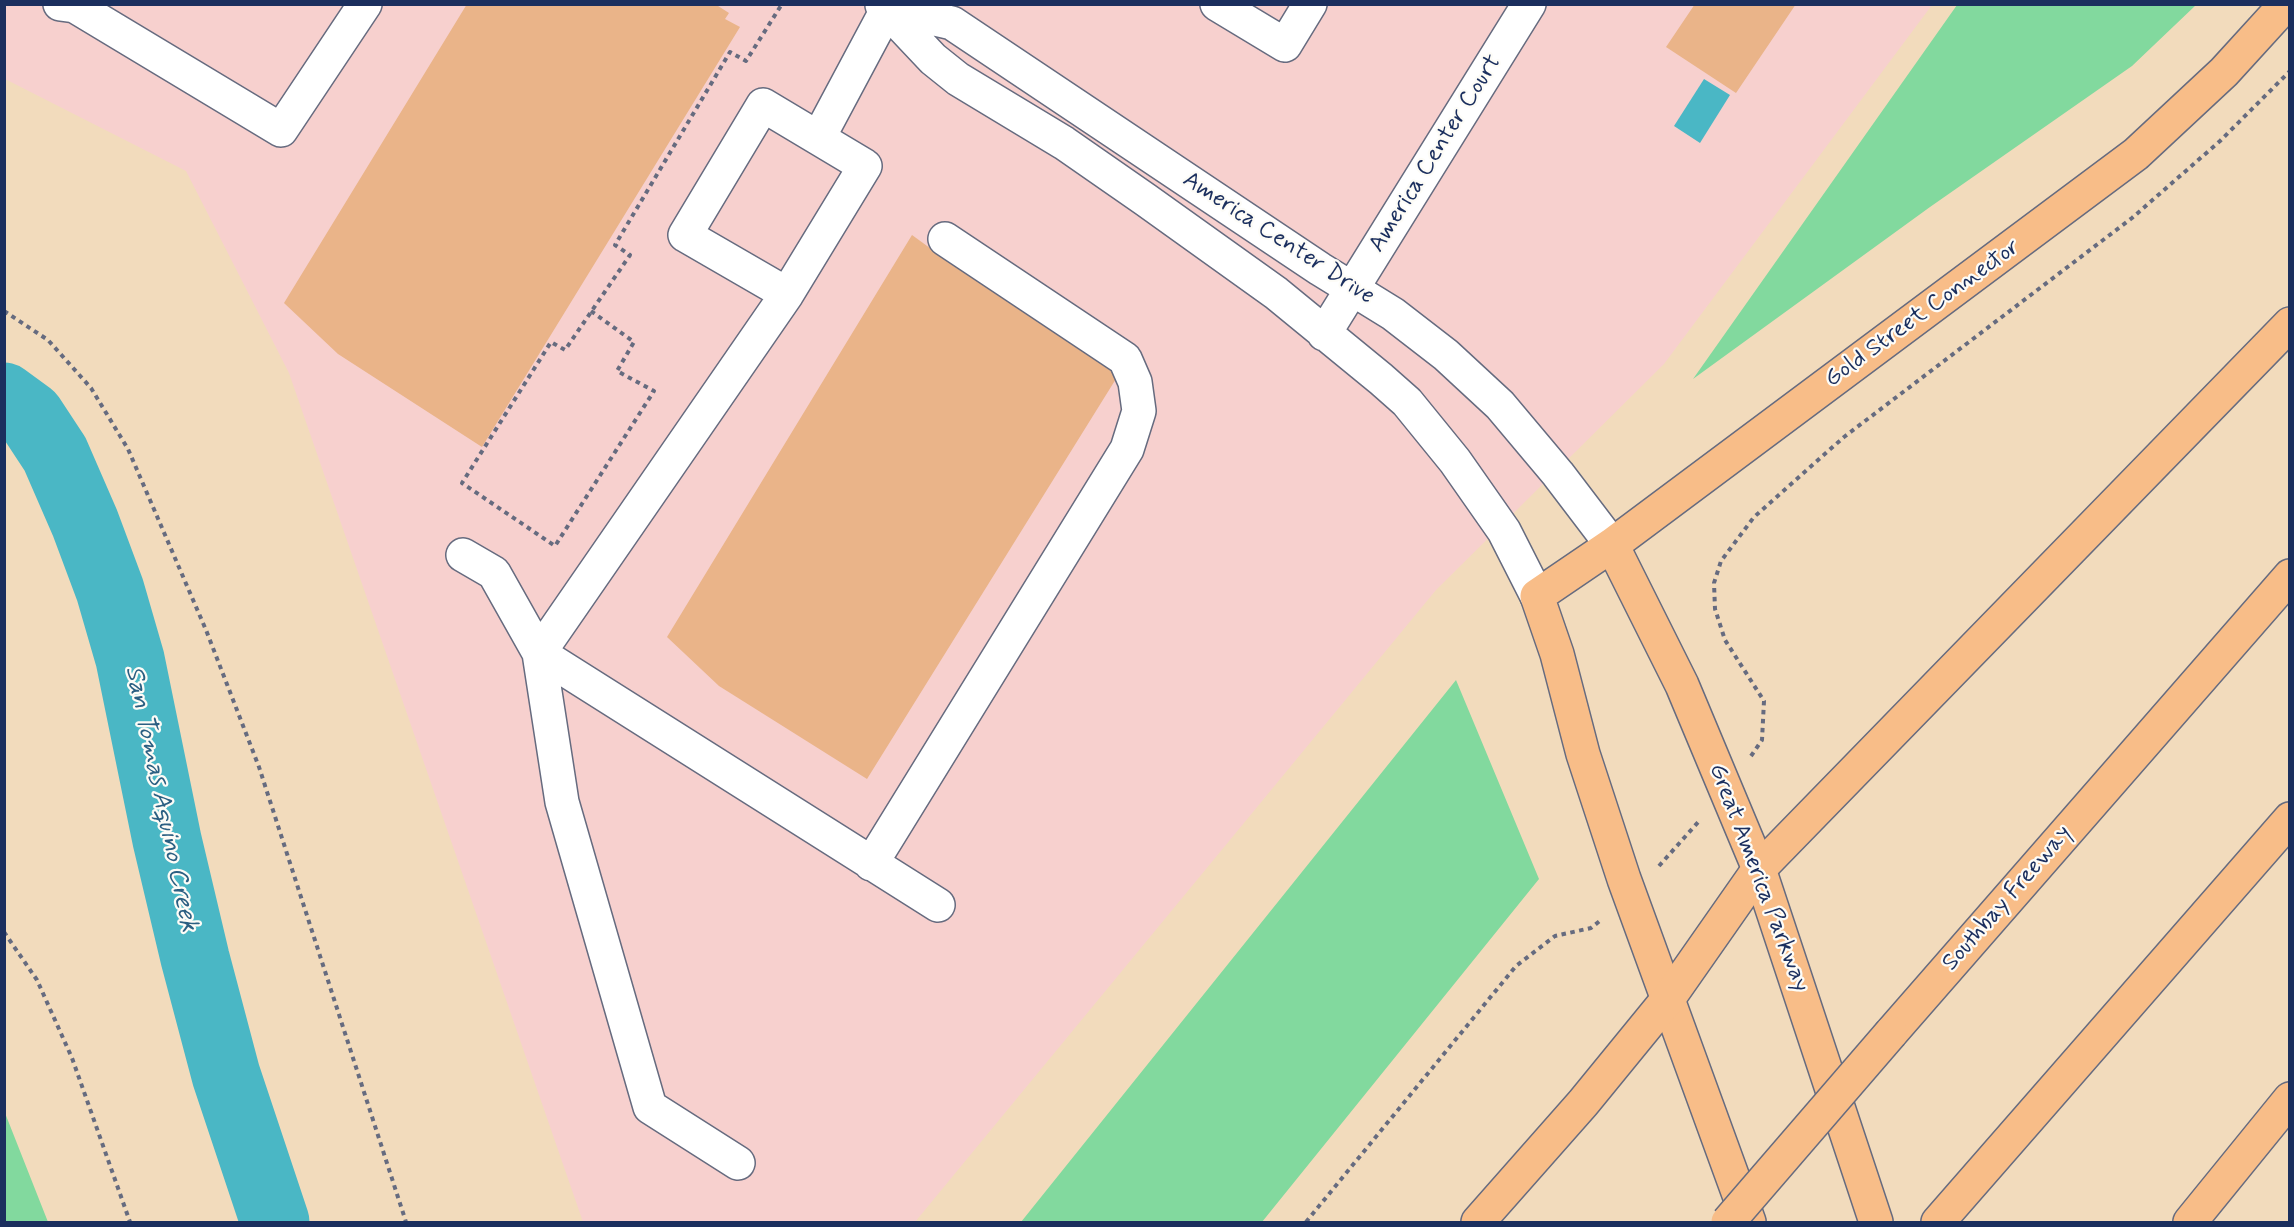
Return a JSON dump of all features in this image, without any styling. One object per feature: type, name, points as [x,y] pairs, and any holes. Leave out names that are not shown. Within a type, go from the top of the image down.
[{"type":"main road","name":"Gold Street Connector","points":[[1537,596],[1612,546],[2136,154],[2224,72],[2286,4]]},
{"type":"main road","points":[[1478,1222],[1583,1104],[1668,999],[1760,869],[2289,324]]},
{"type":"main road","name":"Great America Parkway","points":[[1612,546],[1682,685],[1760,869],[1876,1222]]},
{"type":"main road","name":"Southbay Freeway","points":[[1728,1222],[2289,576]]},
{"type":"main road","points":[[1537,596],[1557,654],[1583,754],[1631,898],[1749,1222]]},
{"type":"main road","points":[[1946,1213],[2289,819]]},
{"type":"main road","points":[[2190,1222],[2289,1099]]},
{"type":"street","points":[[60,4],[75,6],[281,130],[365,4]]},
{"type":"street","points":[[1217,4],[1285,45],[1310,4]]},
{"type":"street","name":"America Center Court","points":[[1324,334],[1529,4]]},
{"type":"street","points":[[819,137],[886,6]]},
{"type":"street","name":"America Center Drive","points":[[886,6],[952,23],[1320,269],[1354,288],[1446,355],[1500,405],[1558,474],[1612,546]]},
{"type":"street","name":"America Center Drive","points":[[886,6],[933,59],[958,78],[1064,143],[1276,293],[1407,402],[1448,452],[1504,531],[1537,596]]},
{"type":"street","points":[[539,653],[787,294],[865,166],[763,105],[685,235],[787,294]]},
{"type":"street","points":[[871,864],[1127,448],[1138,411],[1135,382],[1125,359],[945,239]]},
{"type":"street","points":[[463,555],[494,573],[539,653],[562,802],[650,1107],[738,1163]]},
{"type":"street","points":[[539,653],[871,864],[938,904]]},
{"type":"path","points":[[591,311],[634,342],[617,371],[654,391],[555,546],[462,483],[551,342],[565,350],[591,311],[630,255],[615,245],[729,52],[746,61],[782,4]]},
{"type":"path","points":[[1306,1222],[1527,955],[1555,936],[1591,928],[1631,898],[1727,790],[1762,740],[1764,701],[1725,640],[1715,609],[1714,583],[1720,561],[1754,517],[1844,437],[2133,218],[2220,141],[2289,71]]},
{"type":"path","points":[[4,311],[48,340],[91,388],[128,449],[206,630],[259,767],[406,1222]]},
{"type":"path","points":[[4,932],[38,980],[72,1058],[130,1222]]},
{"type":"shaded area","points":[[4,5],[1932,5],[1664,364],[1436,590],[915,1222],[583,1222],[289,373],[186,171],[5,79]]},
{"type":"green space","points":[[1957,5],[2196,5],[2132,66],[1930,207],[1693,379]]},
{"type":"green space","points":[[1456,680],[1539,879],[1262,1222],[1021,1222]]},
{"type":"green space","points":[[5,1113],[48,1222],[5,1222]]},
{"type":"water","points":[[1704,79],[1730,95],[1700,143],[1674,126]]},
{"type":"building","points":[[467,4],[715,4],[729,13],[725,19],[740,27],[482,447],[338,354],[284,303]]},
{"type":"building","points":[[1695,4],[1796,4],[1736,93],[1666,47]]},
{"type":"building","points":[[912,235],[934,251],[937,245],[1124,366],[867,779],[719,686],[667,637]]},
{"type":"waterway","name":"San Tomas Aquino Creek","points":[[4,397],[30,416],[55,454],[85,523],[110,590],[130,659],[167,840],[195,958],[226,1075],[275,1222]]}]
